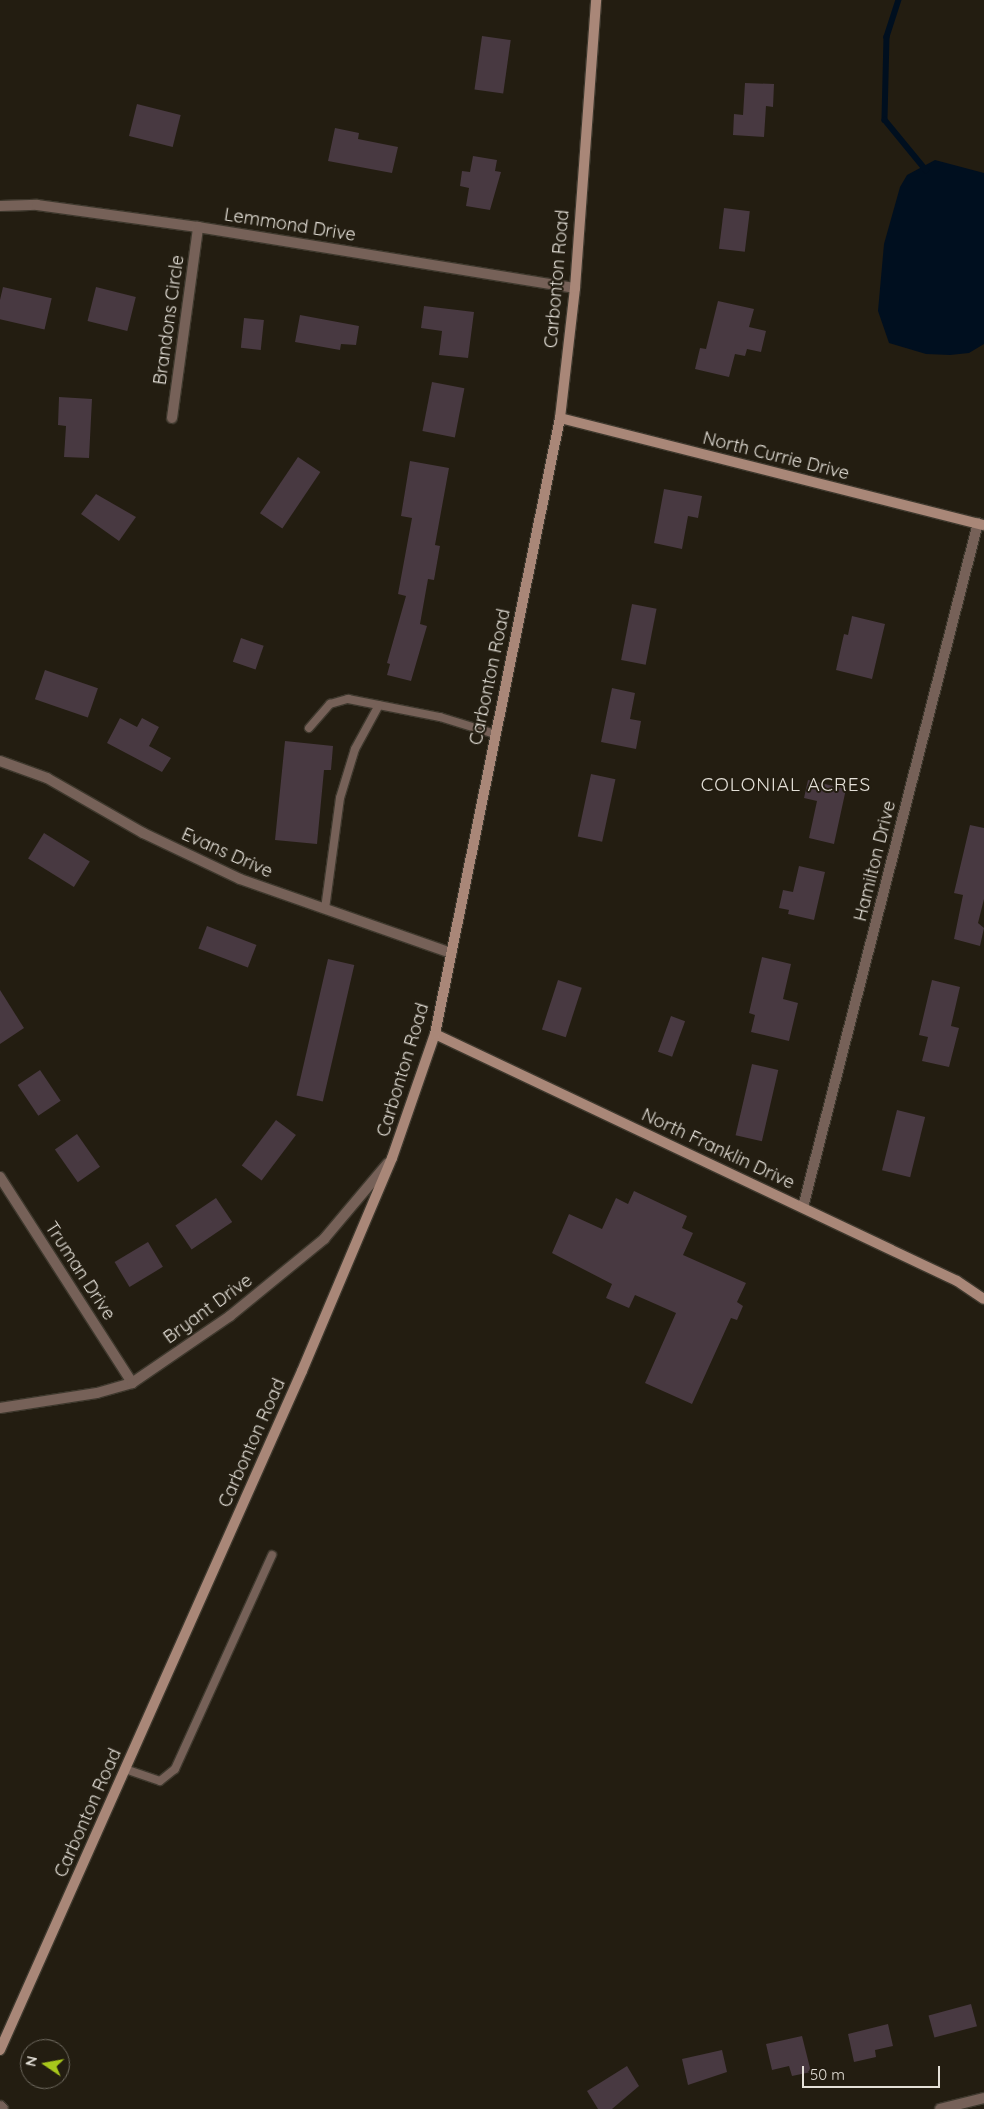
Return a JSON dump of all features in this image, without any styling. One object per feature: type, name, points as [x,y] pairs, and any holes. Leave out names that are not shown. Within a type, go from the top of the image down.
[{"type":"street","name":"Carbonton Road","points":[[0,2050],[392,1158],[435,1034],[560,418],[575,288],[596,0]]},
{"type":"street","name":"Lemmond Drive","points":[[0,206],[37,205],[198,227],[575,288]]},
{"type":"street","name":"Brandons Circle","points":[[172,418],[198,227]]},
{"type":"street","name":"North Currie Drive","points":[[560,418],[981,524]]},
{"type":"street","name":"Hamilton Drive","points":[[803,1207],[981,524]]},
{"type":"street","name":"Evans Drive","points":[[0,761],[47,778],[143,832],[240,879],[451,953]]},
{"type":"street","name":"North Franklin Drive","points":[[435,1034],[957,1281],[984,1299]]},
{"type":"street","name":"Bryant Drive","points":[[0,1408],[97,1393],[132,1383],[230,1316],[324,1239],[392,1158]]},
{"type":"street","name":"Truman Drive","points":[[0,1177],[132,1383]]},
{"type":"street","points":[[940,2109],[984,2098]]},
{"type":"street","points":[[0,2106],[3,2109]]},
{"type":"lane","points":[[309,728],[330,704],[348,699],[440,717],[495,734]]},
{"type":"lane","points":[[325,909],[340,798],[355,749],[379,706]]},
{"type":"lane","points":[[125,1769],[160,1781],[175,1769],[272,1555]]},
{"type":"water","points":[[935,160],[984,173],[984,344],[969,353],[950,355],[926,354],[889,343],[878,311],[884,244],[900,187],[907,175]]},
{"type":"building","points":[[482,36],[511,40],[503,94],[474,89]]},
{"type":"building","points":[[745,83],[774,84],[773,107],[766,106],[764,137],[733,135],[734,114],[743,115]]},
{"type":"building","points":[[137,104],[181,115],[173,147],[129,136]]},
{"type":"building","points":[[335,128],[359,133],[358,139],[398,147],[392,173],[328,161]]},
{"type":"building","points":[[473,156],[497,160],[495,171],[501,172],[490,210],[466,206],[469,188],[460,186],[462,171],[470,172]]},
{"type":"building","points":[[724,208],[750,211],[745,252],[719,249]]},
{"type":"building","points":[[3,287],[52,298],[45,329],[0,319],[0,300]]},
{"type":"building","points":[[96,287],[136,297],[127,331],[88,321]]},
{"type":"building","points":[[718,301],[754,309],[749,327],[766,331],[761,352],[747,349],[745,356],[735,354],[729,377],[695,369],[700,348],[706,349]]},
{"type":"building","points":[[424,306],[474,312],[468,358],[439,355],[442,331],[421,328]]},
{"type":"building","points":[[300,315],[359,326],[356,345],[341,344],[340,350],[295,342]]},
{"type":"building","points":[[244,318],[264,320],[261,350],[241,348]]},
{"type":"building","points":[[432,382],[464,388],[455,437],[422,431]]},
{"type":"building","points":[[59,397],[92,399],[89,458],[64,457],[66,426],[58,425]]},
{"type":"building","points":[[298,457],[320,472],[282,528],[260,513]]},
{"type":"building","points":[[410,461],[449,468],[435,545],[440,546],[434,580],[428,579],[420,624],[427,626],[411,681],[387,675],[390,664],[387,663],[406,596],[398,594],[412,518],[401,516]]},
{"type":"building","points":[[664,489],[702,496],[698,518],[688,516],[682,549],[654,543]]},
{"type":"building","points":[[96,494],[136,517],[119,541],[81,514]]},
{"type":"building","points":[[632,604],[657,609],[646,665],[621,660]]},
{"type":"building","points":[[852,616],[885,624],[872,679],[836,670],[844,634],[848,635]]},
{"type":"building","points":[[241,638],[264,646],[256,669],[233,662]]},
{"type":"building","points":[[45,670],[98,688],[88,718],[35,699]]},
{"type":"building","points":[[612,688],[635,693],[630,719],[641,721],[636,749],[601,742]]},
{"type":"building","points":[[120,718],[137,727],[142,718],[159,727],[149,746],[171,758],[162,772],[107,743]]},
{"type":"building","points":[[285,741],[333,746],[331,770],[324,770],[317,844],[275,840]]},
{"type":"building","points":[[591,774],[615,779],[602,842],[578,837]]},
{"type":"building","points":[[808,780],[846,789],[834,844],[809,838],[817,801],[804,798]]},
{"type":"building","points":[[970,825],[984,828],[984,899],[978,923],[984,928],[980,946],[954,939],[963,895],[954,893]]},
{"type":"building","points":[[44,833],[90,862],[74,887],[28,858]]},
{"type":"building","points":[[799,866],[825,872],[814,920],[788,914],[789,910],[779,908],[783,890],[793,892]]},
{"type":"building","points":[[207,926],[256,945],[248,967],[198,948]]},
{"type":"building","points":[[762,957],[791,964],[783,999],[798,1003],[789,1041],[751,1032],[755,1015],[749,1013]]},
{"type":"building","points":[[328,959],[354,965],[323,1101],[297,1095]]},
{"type":"building","points":[[558,980],[582,988],[566,1037],[542,1029]]},
{"type":"building","points":[[932,980],[960,987],[951,1026],[959,1028],[949,1067],[922,1061],[928,1037],[919,1035]]},
{"type":"building","points":[[0,990],[24,1028],[0,1044]]},
{"type":"building","points":[[671,1016],[685,1021],[672,1057],[658,1052]]},
{"type":"building","points":[[752,1064],[778,1070],[762,1141],[736,1135]]},
{"type":"building","points":[[40,1070],[61,1101],[38,1116],[18,1085]]},
{"type":"building","points":[[897,1110],[925,1117],[910,1177],[882,1170]]},
{"type":"building","points":[[276,1120],[296,1135],[262,1181],[242,1166]]},
{"type":"building","points":[[77,1134],[100,1167],[78,1182],[55,1149]]},
{"type":"building","points":[[634,1191],[687,1216],[682,1228],[693,1233],[683,1255],[746,1283],[737,1302],[743,1306],[737,1320],[731,1318],[692,1404],[645,1383],[676,1313],[635,1295],[629,1308],[606,1298],[612,1284],[552,1253],[569,1214],[602,1229],[616,1198],[628,1204]]},
{"type":"building","points":[[216,1198],[232,1222],[192,1249],[175,1225]]},
{"type":"building","points":[[148,1242],[163,1267],[130,1287],[115,1262]]},
{"type":"building","points":[[971,2004],[977,2026],[934,2038],[928,2015]]},
{"type":"building","points":[[888,2024],[893,2046],[875,2050],[876,2057],[854,2062],[848,2034]]},
{"type":"building","points":[[802,2036],[811,2072],[792,2076],[789,2066],[772,2070],[766,2044]]},
{"type":"building","points":[[722,2050],[727,2072],[688,2085],[682,2059]]},
{"type":"building","points":[[627,2066],[639,2086],[612,2109],[598,2109],[587,2091]]},
{"type":"waterway","points":[[899,0],[887,37],[885,120],[926,170]]},
{"type":"district","name":"COLONIAL ACRES","points":[[786,785]]}]
